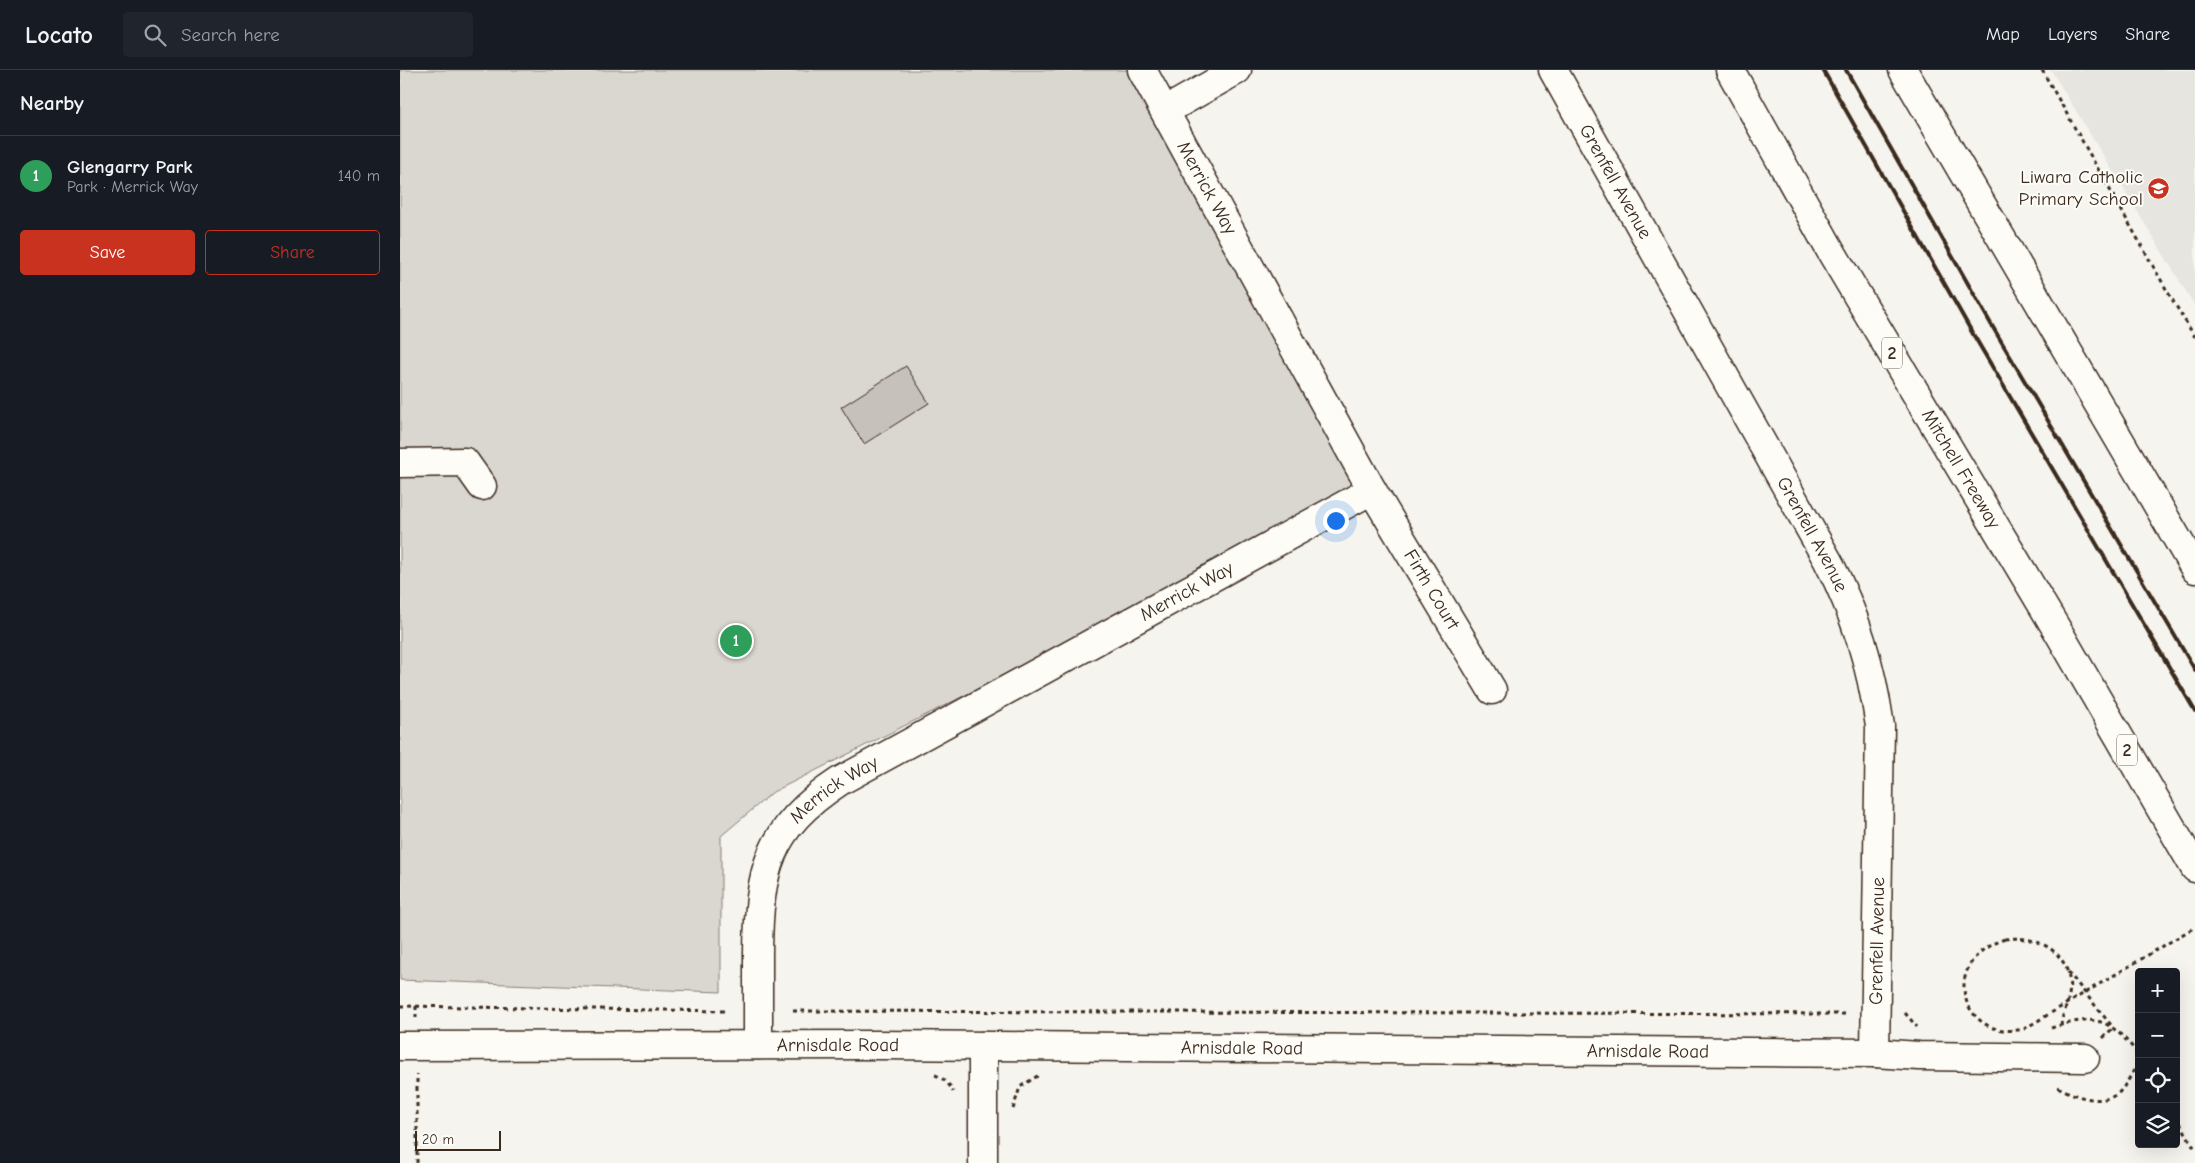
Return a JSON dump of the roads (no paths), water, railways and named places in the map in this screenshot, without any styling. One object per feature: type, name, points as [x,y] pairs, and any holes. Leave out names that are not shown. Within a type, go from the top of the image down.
[{"type":"main road","name":"Merrick Way","points":[[758,1045],[758,909],[763,878],[774,848],[791,821],[813,798],[840,781],[1372,490],[1142,70]]},
{"type":"main road","points":[[1164,111],[1237,70]]},
{"type":"main road","name":"Grenfell Avenue","points":[[1553,70],[1828,561],[1844,592],[1857,624],[1875,691],[1880,726],[1875,1053]]},
{"type":"main road","name":"Mitchell Freeway","points":[[1730,70],[1832,253],[2059,633],[2195,868]]},
{"type":"main road","points":[[1903,70],[2195,569]]},
{"type":"main road","points":[[400,463],[465,462],[482,486]]},
{"type":"main road","name":"Firth Court","points":[[1372,490],[1492,690]]},
{"type":"main road","name":"Arnisdale Road","points":[[409,1056],[758,1045],[1875,1053],[1919,1056],[2085,1058]]},
{"type":"main road","points":[[983,1163],[984,1046]]},
{"type":"railway","points":[[1823,70],[1973,334],[2195,711]]},
{"type":"railway","points":[[1846,70],[1991,324],[2195,670]]},
{"type":"place","name":"Liwara Catholic Primary School","points":[[2159,188]]},
{"type":"place","name":"Glengarry Park","points":[[736,641]]}]
